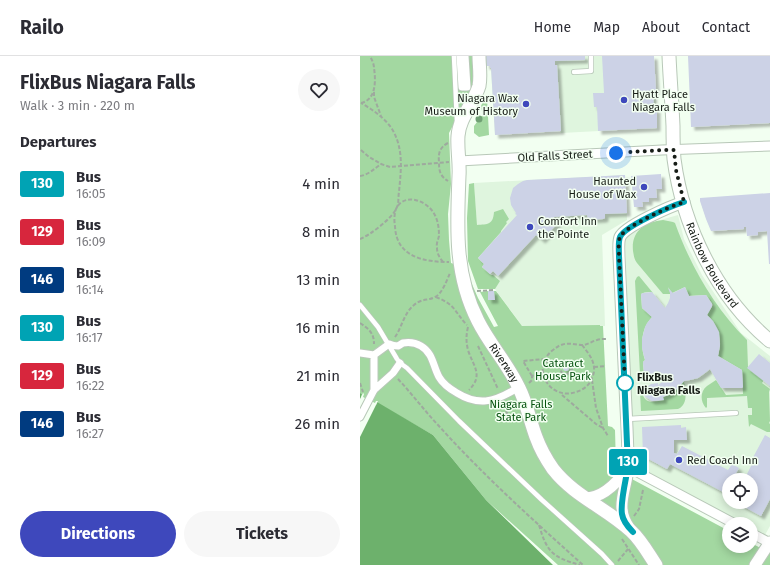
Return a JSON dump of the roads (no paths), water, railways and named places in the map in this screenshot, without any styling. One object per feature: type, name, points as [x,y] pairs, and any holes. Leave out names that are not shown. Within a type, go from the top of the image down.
[{"type":"main road","points":[[454,139],[479,86],[478,56]]},
{"type":"main road","name":"Rainbow Boulevard","points":[[669,56],[676,170],[694,234],[717,280],[730,299],[754,326],[770,341]]},
{"type":"main road","name":"Riverway","points":[[454,139],[459,260],[463,281],[478,321],[485,334],[510,370],[525,402],[536,438],[545,457],[553,469],[563,481],[633,532],[656,565]]},
{"type":"street","points":[[460,56],[462,87],[467,87],[465,56]]},
{"type":"street","name":"Old Falls Street","points":[[456,162],[662,150],[770,146]]},
{"type":"street","points":[[633,532],[622,514],[622,502],[628,467],[619,256],[620,239],[626,230],[646,218],[684,202]]},
{"type":"street","points":[[374,356],[389,344],[397,346],[403,343],[414,343],[422,346],[428,352],[439,377],[444,383],[451,390],[462,396],[471,400],[493,400],[502,398],[514,390]]},
{"type":"street","points":[[360,353],[374,356]]},
{"type":"street","points":[[374,356],[374,390]]},
{"type":"street","points":[[360,417],[367,395],[393,373],[400,363]]},
{"type":"street","points":[[585,498],[594,497],[608,490],[622,476],[628,467]]},
{"type":"street","points":[[628,467],[722,517]]},
{"type":"street","points":[[754,565],[770,542],[758,536]]},
{"type":"lane","points":[[454,56],[454,139]]},
{"type":"lane","points":[[574,72],[591,71],[590,56]]},
{"type":"lane","points":[[360,306],[378,327],[400,363],[408,368],[460,421],[612,565]]},
{"type":"lane","points":[[627,419],[736,414]]},
{"type":"place","name":"Hyatt Place Niagara Falls","points":[[624,100]]},
{"type":"place","name":"Niagara Wax Museum of History","points":[[526,104]]},
{"type":"place","name":"Haunted House of Wax","points":[[644,187]]},
{"type":"place","name":"Comfort Inn the Pointe","points":[[530,227]]},
{"type":"place","name":"FlixBus Niagara Falls","points":[[625,383]]},
{"type":"place","name":"Red Coach Inn","points":[[679,460]]},
{"type":"park label","name":"Cataract House Park","points":[[563,369]]},
{"type":"park label","name":"Niagara Falls State Park","points":[[521,410]]}]
